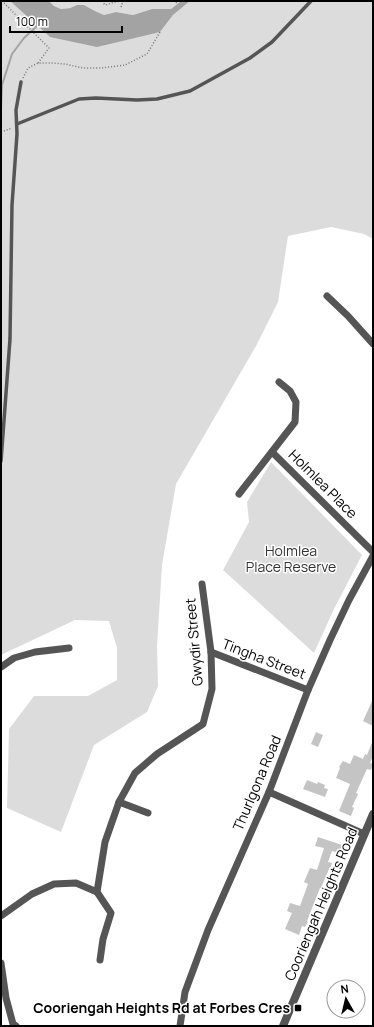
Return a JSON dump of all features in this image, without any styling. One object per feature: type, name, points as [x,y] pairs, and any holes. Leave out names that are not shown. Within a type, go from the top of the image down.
[{"type":"street","points":[[326,296],[348,316],[373,344]]},
{"type":"street","name":"Holmlea Place","points":[[239,494],[295,422],[296,402],[290,391],[279,382]]},
{"type":"street","name":"Holmlea Place","points":[[272,452],[373,552]]},
{"type":"street","name":"Thurlgona Road","points":[[180,1026],[185,992],[208,930],[268,792],[308,690],[330,640],[349,600],[373,556]]},
{"type":"street","name":"Gwydir Street","points":[[97,892],[105,842],[119,802],[134,773],[157,754],[203,724],[212,689],[211,652],[202,584]]},
{"type":"street","points":[[1,666],[14,658],[35,652],[69,648]]},
{"type":"street","name":"Tingha Street","points":[[211,652],[308,690]]},
{"type":"street","points":[[268,792],[364,834]]},
{"type":"street","points":[[119,802],[148,813]]},
{"type":"street","name":"Cooriengah Heights Road","points":[[283,1026],[373,814]]},
{"type":"street","points":[[1,916],[32,894],[54,884],[76,883],[97,892],[111,913],[103,939],[100,960]]},
{"type":"street","points":[[1,963],[6,998],[13,1024],[16,1026]]},
{"type":"lane","points":[[17,124],[79,99],[96,98],[137,100],[157,98],[190,91],[250,58],[272,42],[312,1]]},
{"type":"lane","points":[[1,461],[10,339],[12,205],[17,134],[16,110],[21,82]]},
{"type":"path","points":[[2,1],[49,48],[38,63],[28,68],[21,82]]},
{"type":"path","points":[[102,1],[105,5],[119,1]]},
{"type":"path","points":[[121,7],[123,1]]},
{"type":"path","points":[[38,63],[64,64],[83,68],[102,68],[125,65],[147,54],[160,32]]},
{"type":"path","points":[[1,132],[12,128]]},
{"type":"green space","points":[[1,1],[10,1],[50,37],[160,32],[173,15],[190,1],[373,1],[373,239],[364,234],[331,227],[288,236],[278,302],[256,346],[176,484],[162,565],[157,646],[158,686],[147,712],[94,745],[61,832],[7,808],[9,729],[34,696],[88,696],[117,680],[117,648],[109,621],[75,620],[1,655]]},
{"type":"green space","points":[[49,1],[181,1],[171,9],[152,9],[133,15],[116,12],[104,15],[84,5],[61,9],[54,6]]},
{"type":"green space","name":"Holmlea Place Reserve","points":[[271,462],[362,555],[334,609],[314,653],[223,570],[249,522],[247,502]]},
{"type":"shaded area","points":[[10,1],[49,1],[54,6],[61,9],[84,5],[104,15],[116,12],[133,15],[152,9],[171,9],[181,1],[190,1],[173,15],[160,32],[97,47],[50,37]]},
{"type":"building","points":[[373,699],[373,726],[363,721]]},
{"type":"building","points":[[316,732],[323,735],[318,747],[311,744]]},
{"type":"building","points":[[373,740],[373,756],[370,763],[373,764],[373,766],[371,770],[367,769],[356,793],[358,794],[352,807],[354,808],[351,816],[339,811],[350,784],[336,778],[340,768],[339,767],[343,761],[350,764],[354,755],[363,759],[365,754],[367,755]]},
{"type":"building","points":[[307,780],[325,785],[324,788],[328,789],[325,797],[303,789]]},
{"type":"building","points":[[318,837],[342,845],[339,853],[332,851],[328,862],[332,863],[330,869],[320,888],[307,921],[308,922],[305,927],[302,926],[299,935],[285,929],[292,913],[287,911],[290,903],[300,906],[308,884],[304,882],[310,868],[317,870],[324,848],[315,846]]},
{"type":"waterway","points":[[1,108],[2,85],[12,54],[24,38],[38,25]]},
{"type":"place","name":"Cooriengah Heights Rd at Forbes Cres","points":[[298,1008]]}]
